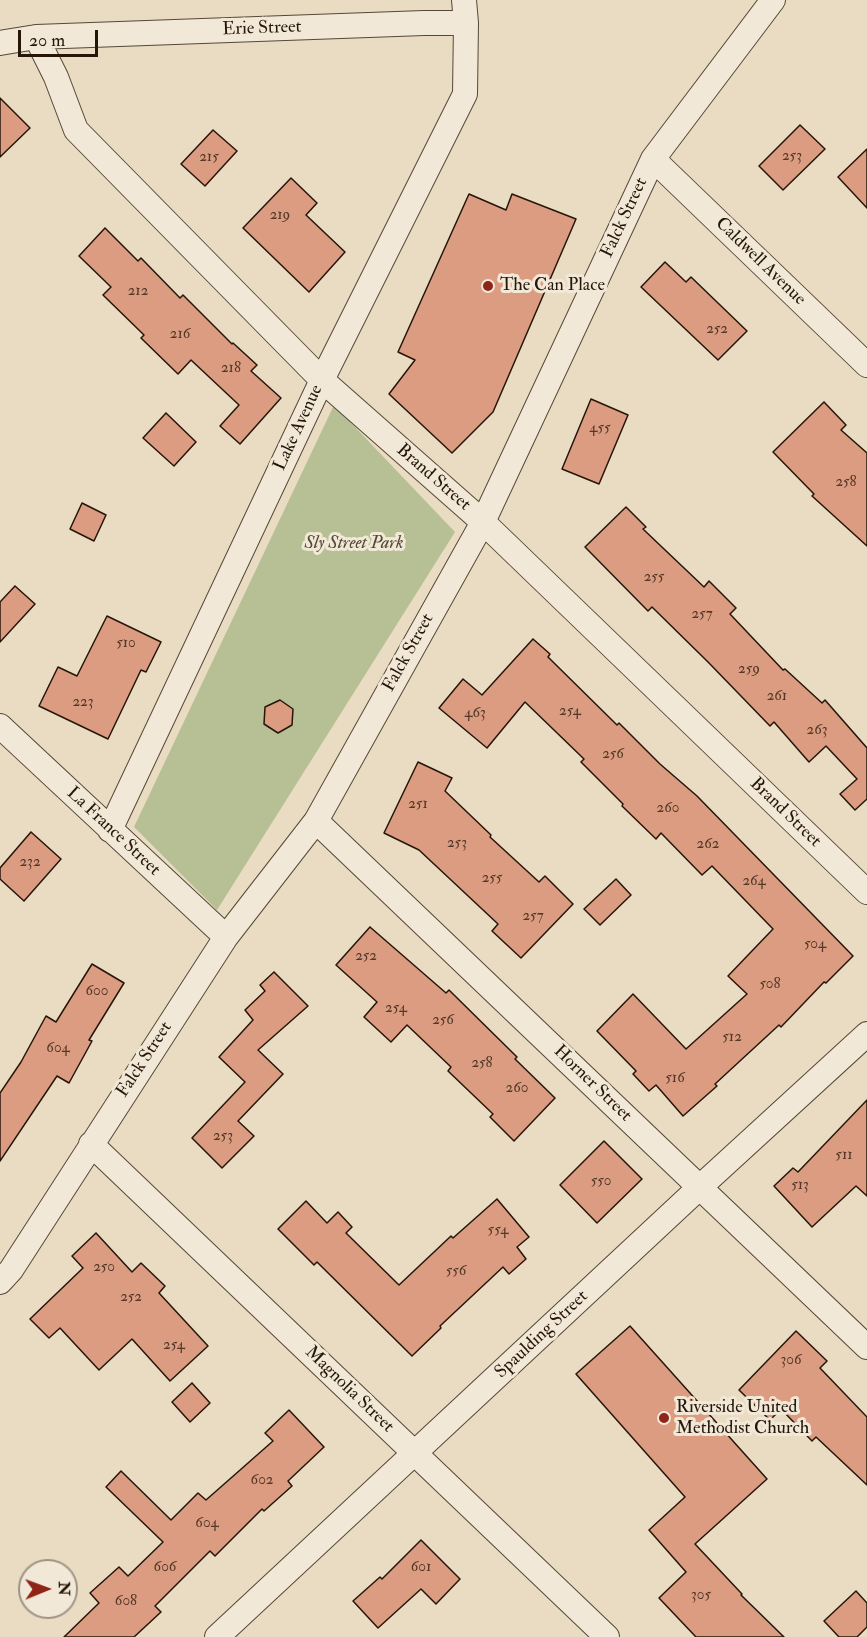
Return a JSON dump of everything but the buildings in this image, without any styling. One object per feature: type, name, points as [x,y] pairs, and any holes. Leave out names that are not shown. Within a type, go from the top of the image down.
[{"type":"street","name":"Falck Street","points":[[4,1270],[90,1144],[226,936],[316,821],[483,522],[653,159],[773,0]]},
{"type":"street","name":"Erie Street","points":[[0,43],[36,37],[424,23],[465,11]]},
{"type":"street","name":"Lake Avenue","points":[[110,830],[322,380],[465,94],[465,11]]},
{"type":"street","name":"Brand Street","points":[[36,37],[56,76],[76,130],[322,380],[483,522],[867,892]]},
{"type":"street","name":"Caldwell Avenue","points":[[653,159],[867,365]]},
{"type":"street","name":"La France Street","points":[[0,726],[226,936]]},
{"type":"street","name":"Horner Street","points":[[316,821],[867,1347]]},
{"type":"street","name":"Spaulding Street","points":[[217,1637],[700,1186],[867,1034]]},
{"type":"street","name":"Magnolia Street","points":[[90,1144],[416,1452],[607,1637]]},
{"type":"green space","name":"Sly Street Park","points":[[334,405],[455,532],[217,910],[134,827]]},
{"type":"place","name":"The Can Place","points":[[488,286]]},
{"type":"place","name":"Riverside United Methodist Church","points":[[664,1418]]}]
